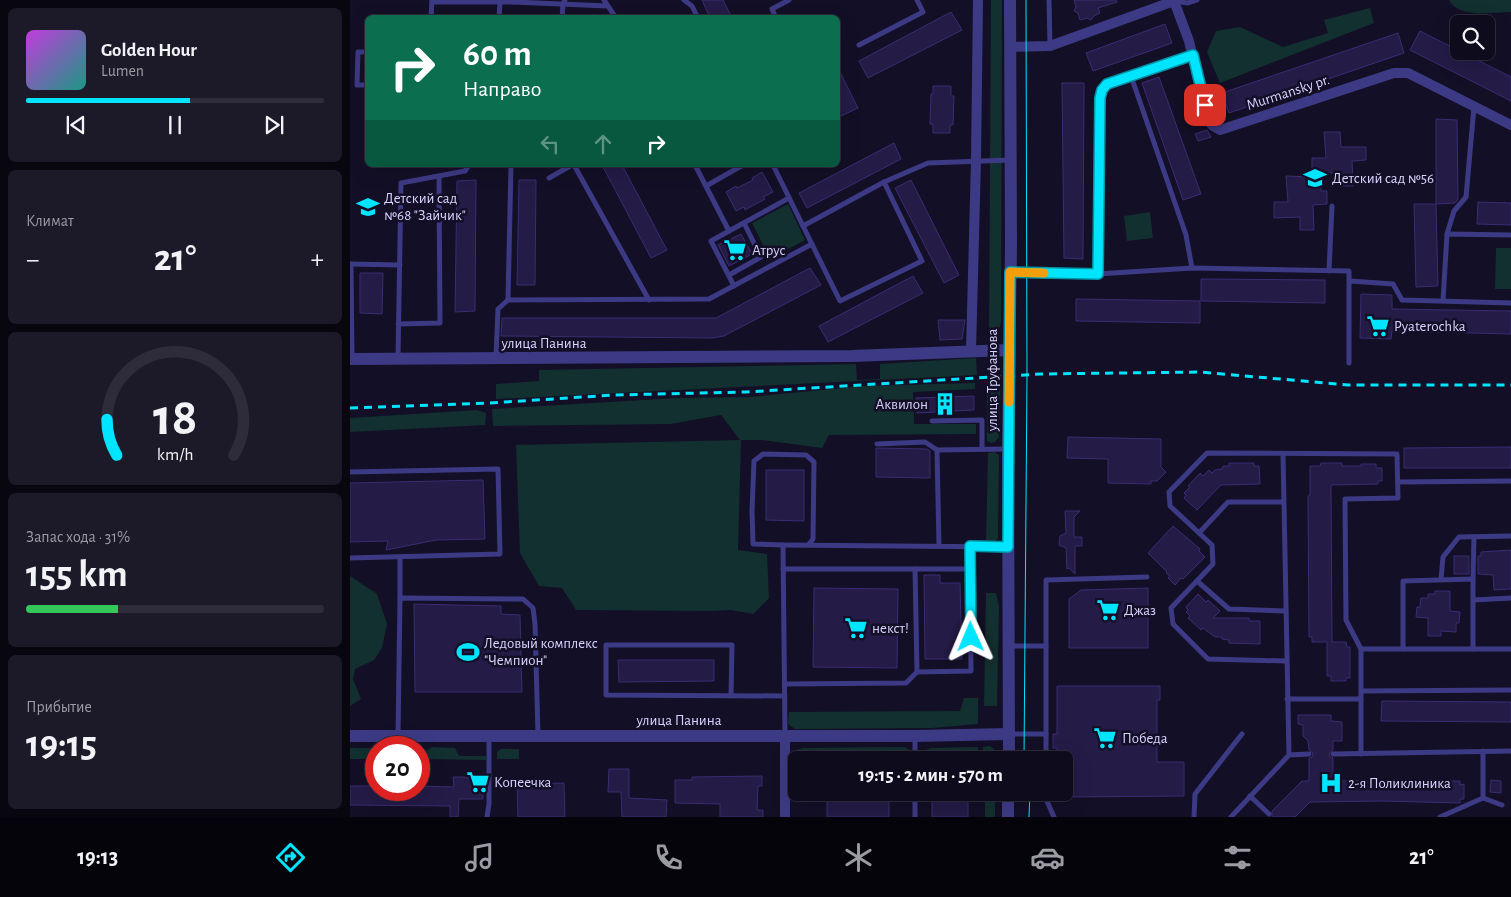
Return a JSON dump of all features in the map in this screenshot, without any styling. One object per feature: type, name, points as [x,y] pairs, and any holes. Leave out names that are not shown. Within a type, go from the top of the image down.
[{"type":"street","points":[[971,351],[978,0]]},
{"type":"street","name":"улица Труфанова","points":[[1009,751],[1010,0]]},
{"type":"street","points":[[1011,47],[1050,46],[1174,1]]},
{"type":"street","name":"Murmansky pr.","points":[[1174,1],[1189,41],[1208,120],[1220,130],[1394,73],[1408,72],[1511,125]]},
{"type":"street","name":"улица Панина","points":[[351,359],[852,356],[1009,350]]},
{"type":"street","name":"улица Панина","points":[[430,736],[915,736],[1009,734]]},
{"type":"street","name":"улица Панина","points":[[350,736],[365,736]]},
{"type":"street","points":[[785,736],[785,817]]},
{"type":"street","points":[[1008,801],[1008,817]]},
{"type":"lane","points":[[604,0],[614,15]]},
{"type":"lane","points":[[684,0],[692,6],[696,15]]},
{"type":"lane","points":[[775,15],[772,9],[789,0]]},
{"type":"lane","points":[[859,45],[923,12],[917,0]]},
{"type":"lane","points":[[1049,0],[1050,46]]},
{"type":"lane","points":[[1174,1],[1188,3],[1197,0]]},
{"type":"lane","points":[[431,15],[432,1],[564,2],[608,6]]},
{"type":"lane","points":[[499,15],[500,2]]},
{"type":"lane","points":[[562,15],[564,2]]},
{"type":"lane","points":[[365,52],[358,52],[357,85],[365,85]]},
{"type":"lane","points":[[1098,274],[1100,98],[1102,90],[1107,84],[1193,55]]},
{"type":"lane","points":[[1131,76],[1186,236],[1192,268]]},
{"type":"lane","points":[[1443,301],[1447,234],[1454,211],[1466,197],[1474,107]]},
{"type":"lane","points":[[803,226],[884,182],[928,162],[1011,160]]},
{"type":"lane","points":[[398,359],[401,183],[465,171],[468,167]]},
{"type":"lane","points":[[508,300],[511,167]]},
{"type":"lane","points":[[549,178],[569,167]]},
{"type":"lane","points":[[574,167],[649,300]]},
{"type":"lane","points":[[696,167],[730,231]]},
{"type":"lane","points":[[706,186],[739,167]]},
{"type":"lane","points":[[774,167],[840,301],[922,261],[884,182]]},
{"type":"lane","points":[[398,324],[440,323],[439,177]]},
{"type":"lane","points":[[734,286],[711,241],[789,198]]},
{"type":"lane","points":[[1329,271],[1332,206]]},
{"type":"lane","points":[[729,275],[761,257],[744,223]]},
{"type":"lane","points":[[1447,234],[1511,236]]},
{"type":"lane","points":[[496,359],[498,309],[508,300],[709,299],[812,244]]},
{"type":"lane","points":[[351,359],[350,264],[400,265]]},
{"type":"lane","points":[[1010,272],[1098,274],[1192,268],[1349,272],[1349,363]]},
{"type":"lane","points":[[1350,281],[1393,284],[1402,300],[1511,303]]},
{"type":"lane","points":[[932,421],[982,420],[982,449]]},
{"type":"lane","points":[[877,444],[925,442],[937,450],[1008,449]]},
{"type":"lane","points":[[937,450],[939,546]]},
{"type":"lane","points":[[1286,661],[1208,660],[1173,624],[1171,608],[1213,564],[1212,545],[1170,506],[1169,492],[1207,453],[1397,454],[1398,498],[1345,498],[1346,620],[1360,649],[1361,754]]},
{"type":"lane","points":[[809,544],[814,539],[814,462],[806,454],[762,454],[754,461],[753,544],[1008,547]]},
{"type":"lane","points":[[1283,454],[1289,755]]},
{"type":"lane","points":[[350,472],[498,469],[500,554],[350,558]]},
{"type":"lane","points":[[1398,482],[1511,481]]},
{"type":"lane","points":[[1199,532],[1228,502],[1284,502]]},
{"type":"lane","points":[[1441,579],[1443,556],[1459,537],[1511,536]]},
{"type":"lane","points":[[1473,649],[1474,537]]},
{"type":"lane","points":[[783,545],[785,736]]},
{"type":"lane","points":[[785,684],[906,682],[917,672],[971,670],[970,546]]},
{"type":"lane","points":[[398,736],[400,557]]},
{"type":"lane","points":[[783,569],[970,569]]},
{"type":"lane","points":[[914,569],[917,672]]},
{"type":"lane","points":[[1046,751],[1046,580],[1147,578]]},
{"type":"lane","points":[[1403,649],[1403,581],[1473,579]]},
{"type":"lane","points":[[1197,580],[1229,609],[1285,611]]},
{"type":"lane","points":[[400,598],[523,599],[533,608],[538,736]]},
{"type":"lane","points":[[1473,600],[1511,598]]},
{"type":"lane","points":[[731,695],[732,645],[606,644],[606,695],[785,696]]},
{"type":"lane","points":[[1009,646],[1046,646]]},
{"type":"lane","points":[[1360,649],[1511,650]]},
{"type":"lane","points":[[1361,691],[1511,690]]},
{"type":"lane","points":[[1288,699],[1361,699]]},
{"type":"lane","points":[[1009,734],[1046,734]]},
{"type":"lane","points":[[1194,817],[1194,794],[1242,734]]},
{"type":"lane","points":[[487,817],[489,736]]},
{"type":"lane","points":[[915,736],[915,751]]},
{"type":"lane","points":[[1483,751],[1483,798]]},
{"type":"lane","points":[[1333,754],[1511,751]]},
{"type":"lane","points":[[1230,817],[1289,755],[1309,754]]},
{"type":"lane","points":[[1250,796],[1269,814]]},
{"type":"lane","points":[[1440,817],[1483,798],[1502,805]]},
{"type":"lane","points":[[915,801],[915,817]]},
{"type":"lane","points":[[1047,801],[1054,817]]},
{"type":"green space","points":[[991,0],[1002,0],[1001,322],[994,335],[989,337]]},
{"type":"green space","points":[[1449,0],[1511,0],[1511,12],[1468,12],[1460,10]]},
{"type":"green space","points":[[1370,8],[1374,23],[1220,83],[1207,52],[1216,31],[1240,27],[1283,47],[1328,33],[1324,20]]},
{"type":"green space","points":[[788,204],[805,240],[770,259],[752,223]]},
{"type":"green space","points":[[1150,212],[1153,238],[1127,241],[1124,216]]},
{"type":"green space","points":[[1496,248],[1511,248],[1511,289],[1495,289]]},
{"type":"green space","points":[[976,358],[977,375],[496,399],[496,384],[539,381],[539,370],[856,364],[857,380],[880,379],[880,364]]},
{"type":"green space","points":[[992,358],[999,375],[1000,396],[999,437],[995,442],[991,443],[987,441],[987,382]]},
{"type":"green space","points":[[975,383],[975,389],[913,392],[914,424],[976,424],[976,434],[829,435],[822,448],[762,440],[741,440],[738,550],[767,554],[769,598],[753,614],[731,610],[576,610],[562,588],[539,586],[520,553],[516,445],[740,440],[721,415],[670,424],[493,426],[492,409],[677,398],[750,397],[863,386]]},
{"type":"green space","points":[[477,410],[486,413],[485,425],[350,432],[350,418]]},
{"type":"green space","points":[[994,452],[999,455],[998,538],[994,543],[986,543],[988,453]]},
{"type":"green space","points":[[350,576],[377,594],[387,624],[382,648],[374,660],[355,669],[353,679],[361,699],[350,706]]},
{"type":"green space","points":[[986,593],[996,593],[999,607],[997,706],[984,706]]},
{"type":"green space","points":[[964,698],[978,698],[978,724],[932,728],[795,729],[788,724],[789,712],[960,711]]},
{"type":"green space","points":[[990,746],[994,751],[983,751],[983,747]]},
{"type":"green space","points":[[905,747],[911,751],[795,751],[804,748]]},
{"type":"green space","points":[[978,747],[978,751],[923,751],[931,748]]},
{"type":"green space","points":[[350,748],[365,748],[365,759],[350,759]]},
{"type":"green space","points":[[430,748],[455,748],[459,756],[486,756],[486,760],[430,759]]},
{"type":"green space","points":[[501,749],[519,749],[519,759],[497,759],[497,752]]},
{"type":"green space","points":[[985,801],[995,801],[995,817],[985,817]]},
{"type":"building","points":[[702,0],[723,0],[730,15],[709,15]]},
{"type":"building","points":[[1074,0],[1116,0],[1117,2],[1098,8],[1100,13],[1091,20],[1087,18],[1080,20],[1078,13],[1074,11],[1076,7]]},
{"type":"building","points":[[951,12],[962,30],[868,78],[859,61]]},
{"type":"building","points":[[1165,24],[1172,43],[1093,71],[1086,53]]},
{"type":"building","points":[[1420,31],[1450,46],[1450,60],[1477,60],[1511,77],[1511,101],[1410,50]]},
{"type":"building","points":[[1398,33],[1404,53],[1229,113],[1222,93]]},
{"type":"building","points":[[840,72],[858,108],[841,116],[840,114]]},
{"type":"building","points":[[1159,77],[1201,194],[1183,200],[1142,83]]},
{"type":"building","points":[[1062,83],[1084,83],[1083,259],[1064,258]]},
{"type":"building","points":[[933,86],[951,86],[951,96],[954,96],[953,125],[950,125],[950,133],[933,133],[933,124],[930,124]]},
{"type":"building","points":[[1436,119],[1457,120],[1458,199],[1455,203],[1436,204]]},
{"type":"building","points":[[1207,130],[1211,137],[1198,141],[1195,134]]},
{"type":"building","points":[[1324,132],[1340,132],[1341,147],[1366,147],[1366,160],[1352,161],[1353,186],[1339,186],[1339,173],[1321,173],[1321,191],[1327,191],[1327,204],[1313,205],[1314,230],[1300,230],[1300,217],[1274,218],[1274,202],[1288,202],[1286,176],[1312,177],[1312,158],[1326,158]]},
{"type":"building","points":[[894,143],[901,159],[807,208],[799,193]]},
{"type":"building","points":[[603,167],[623,167],[667,250],[651,258]]},
{"type":"building","points":[[762,172],[773,192],[763,197],[765,199],[745,210],[744,207],[736,211],[726,192],[753,180],[752,178]]},
{"type":"building","points":[[476,180],[475,311],[455,312],[457,181]]},
{"type":"building","points":[[519,180],[536,180],[535,285],[517,285]]},
{"type":"building","points":[[911,180],[959,275],[944,283],[895,188]]},
{"type":"building","points":[[1478,202],[1511,203],[1511,225],[1477,224]]},
{"type":"building","points":[[1414,204],[1436,204],[1438,286],[1416,287]]},
{"type":"building","name":"Атрус","points":[[741,234],[752,254],[729,266],[718,245]]},
{"type":"building","points":[[810,268],[821,285],[724,336],[712,338],[501,336],[502,318],[716,318]]},
{"type":"building","points":[[360,273],[383,273],[382,314],[360,313]]},
{"type":"building","points":[[913,276],[923,293],[828,342],[819,326]]},
{"type":"building","points":[[1201,279],[1325,280],[1325,303],[1201,301]]},
{"type":"building","points":[[1361,294],[1392,295],[1392,309],[1511,311],[1511,334],[1392,331],[1391,339],[1360,338]]},
{"type":"building","points":[[1076,299],[1200,301],[1200,323],[1076,321]]},
{"type":"building","points":[[938,320],[965,320],[962,339],[940,340]]},
{"type":"building","name":"Аквилон","points":[[974,396],[974,410],[917,413],[916,398]]},
{"type":"building","points":[[1068,437],[1161,439],[1161,467],[1166,472],[1157,481],[1151,481],[1151,484],[1108,483],[1108,459],[1067,458]]},
{"type":"building","points":[[1511,447],[1511,468],[1404,468],[1404,448]]},
{"type":"building","points":[[876,448],[927,449],[930,451],[930,478],[876,477]]},
{"type":"building","points":[[1229,463],[1254,463],[1254,466],[1259,466],[1260,484],[1221,485],[1197,510],[1184,498],[1186,495],[1184,493],[1190,487],[1188,486],[1200,473],[1203,476],[1209,470],[1212,473],[1215,470],[1222,469],[1223,466],[1229,466]]},
{"type":"building","points":[[1321,463],[1342,463],[1342,466],[1376,464],[1376,468],[1382,468],[1382,481],[1378,481],[1378,484],[1331,485],[1332,642],[1346,642],[1347,647],[1350,647],[1350,678],[1346,678],[1346,681],[1331,681],[1331,676],[1327,676],[1327,642],[1312,642],[1312,637],[1309,637],[1308,496],[1310,495],[1310,466],[1320,466]]},
{"type":"building","points":[[766,470],[804,470],[804,521],[766,520]]},
{"type":"building","points":[[483,480],[485,539],[436,540],[386,550],[388,541],[350,542],[350,483]]},
{"type":"building","points":[[1065,511],[1080,511],[1074,517],[1074,537],[1082,537],[1082,546],[1075,546],[1075,574],[1069,568],[1067,569],[1066,548],[1059,545],[1060,536],[1066,533]]},
{"type":"building","points":[[1173,526],[1200,549],[1199,551],[1205,557],[1175,585],[1168,578],[1170,576],[1167,572],[1148,553]]},
{"type":"building","points":[[1511,550],[1511,589],[1494,590],[1493,575],[1478,574],[1478,556],[1481,556],[1481,552]]},
{"type":"building","points":[[1454,556],[1469,556],[1469,574],[1454,574]]},
{"type":"building","points":[[924,575],[940,575],[940,583],[960,583],[962,659],[925,659]]},
{"type":"building","name":"некст!","points":[[814,588],[898,589],[897,668],[813,667]]},
{"type":"building","name":"Джаз","points":[[1148,588],[1148,648],[1069,648],[1069,599],[1081,590]]},
{"type":"building","points":[[1435,591],[1450,591],[1450,611],[1460,612],[1459,623],[1456,623],[1456,632],[1441,631],[1441,636],[1428,636],[1428,618],[1416,617],[1417,607],[1420,607],[1421,598],[1428,598],[1428,594],[1435,594]]},
{"type":"building","points":[[1198,594],[1220,611],[1213,618],[1249,618],[1250,621],[1260,621],[1260,644],[1229,643],[1229,640],[1215,637],[1203,628],[1201,630],[1188,618],[1190,616],[1186,612],[1188,610],[1186,607]]},
{"type":"building","name":"Ледовый комплекс \"Чемпион\"","points":[[414,604],[501,606],[501,614],[520,615],[522,692],[415,692]]},
{"type":"building","points":[[618,660],[714,660],[714,681],[619,682]]},
{"type":"building","name":"Победа","points":[[1057,686],[1160,686],[1160,700],[1157,700],[1157,762],[1184,762],[1184,796],[1073,797],[1073,751],[1057,751],[1057,748],[1053,748],[1053,734],[1057,734]]},
{"type":"building","points":[[1382,701],[1511,702],[1511,722],[1381,721]]},
{"type":"building","points":[[1298,715],[1331,715],[1331,721],[1342,722],[1342,741],[1333,741],[1333,750],[1329,754],[1333,758],[1333,781],[1460,781],[1460,785],[1464,784],[1464,799],[1460,799],[1460,803],[1310,802],[1295,817],[1272,817],[1272,811],[1302,781],[1309,781],[1309,758],[1312,757],[1313,753],[1309,750],[1308,741],[1303,736],[1303,725],[1298,724]]},
{"type":"building","points":[[609,769],[629,769],[629,798],[667,800],[666,817],[622,817],[621,792],[608,792]]},
{"type":"building","points":[[762,776],[762,786],[758,786],[757,810],[763,810],[763,817],[720,817],[720,804],[675,803],[675,780],[692,780],[692,777]]},
{"type":"building","points":[[453,777],[482,777],[483,799],[459,799],[458,817],[450,817],[450,806],[350,805],[350,786],[365,786],[365,801],[430,801],[430,786],[454,787]]},
{"type":"building","points":[[1491,780],[1501,781],[1501,793],[1490,792]]},
{"type":"building","points":[[564,783],[565,817],[518,817],[517,784]]},
{"type":"building","points":[[827,801],[889,801],[889,817],[827,817]]},
{"type":"building","points":[[932,801],[968,801],[968,817],[932,817]]},
{"type":"tram line","points":[[1024,751],[1027,375],[1026,0]]},
{"type":"tram line","points":[[1029,817],[1030,801]]},
{"type":"railway","points":[[350,408],[490,403],[614,395],[746,392],[1041,374],[1200,372],[1348,385],[1511,385]]},
{"type":"slow traffic","points":[[1009,402],[1010,272],[1044,273]]},
{"type":"place","name":"Детский сад №56","points":[[1315,178]]},
{"type":"place","name":"Детский сад №68 \"Зайчик\"","points":[[368,207]]},
{"type":"place","name":"Атрус","points":[[735,250]]},
{"type":"place","name":"Pyaterochka","points":[[1378,326]]},
{"type":"place","name":"Аквилон","points":[[945,404]]},
{"type":"place","name":"Джаз","points":[[1108,610]]},
{"type":"place","name":"некст!","points":[[856,628]]},
{"type":"place","name":"Ледовый комплекс \"Чемпион\"","points":[[468,652]]},
{"type":"place","name":"Победа","points":[[1105,738]]},
{"type":"place","name":"Копеечка","points":[[478,782]]},
{"type":"place","name":"2-я Поликлиника","points":[[1331,783]]},
{"type":"route","points":[[971,637],[970,546],[1008,547],[1010,272],[1098,274],[1100,98],[1102,90],[1107,84],[1193,55],[1205,105]]}]
